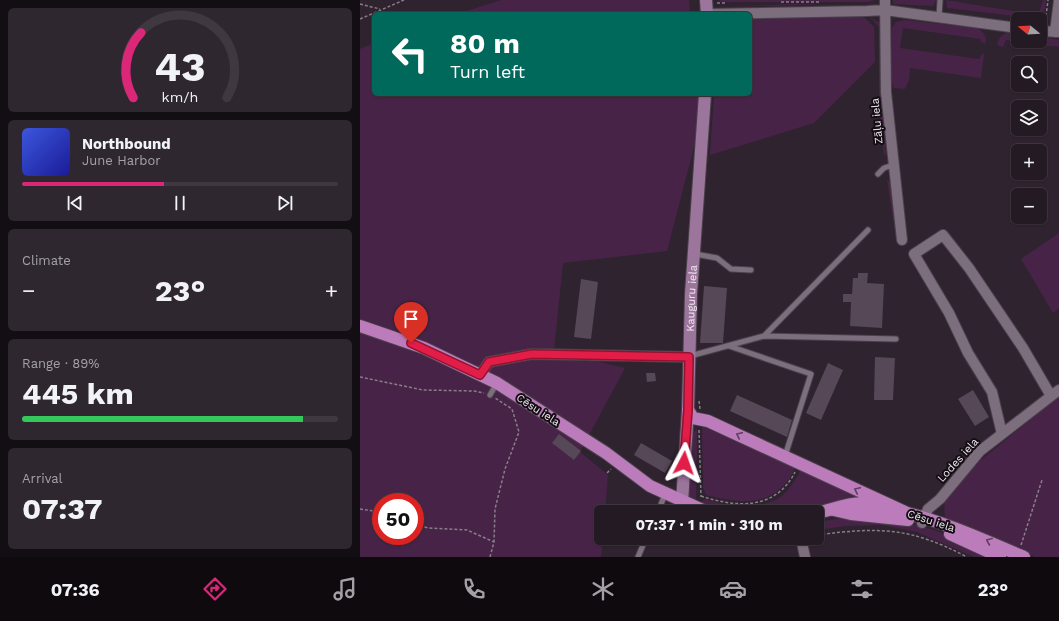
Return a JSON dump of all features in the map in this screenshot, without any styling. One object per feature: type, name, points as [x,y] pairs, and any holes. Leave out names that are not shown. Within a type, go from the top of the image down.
[{"type":"main road","points":[[706,0],[707,12]]},
{"type":"main road","name":"Kauguru iela","points":[[682,502],[688,410],[694,254],[705,96]]},
{"type":"main road","name":"Cēsu iela","points":[[360,326],[424,348],[496,383],[606,453],[650,486],[690,505]]},
{"type":"main road","points":[[688,410],[693,418],[708,421],[905,512]]},
{"type":"main road","name":"Cēsu iela","points":[[824,512],[834,510],[849,504],[862,503],[905,512],[1000,557]]},
{"type":"main road","name":"Cēsu iela","points":[[834,510],[923,520],[986,540],[1021,556]]},
{"type":"street","points":[[1047,31],[1057,32],[1059,0]]},
{"type":"street","points":[[752,13],[867,12],[885,5],[939,17],[1011,27]]},
{"type":"street","name":"Zāļu iela","points":[[885,5],[886,92],[902,240]]},
{"type":"street","points":[[1002,434],[992,392],[968,353],[949,313],[914,254],[943,235],[969,268],[1055,393]]},
{"type":"street","points":[[480,375],[489,362],[532,354],[689,357]]},
{"type":"street","name":"Lodes iela","points":[[923,520],[928,509],[940,499],[980,451],[1055,393]]},
{"type":"street","points":[[801,545],[804,557]]},
{"type":"lane","points":[[939,17],[940,0]]},
{"type":"lane","points":[[878,174],[884,168],[893,165]]},
{"type":"lane","points":[[764,336],[868,230]]},
{"type":"lane","points":[[694,254],[717,258],[731,269],[751,270]]},
{"type":"lane","points":[[689,357],[764,336],[896,340]]},
{"type":"lane","points":[[728,346],[810,374],[785,457]]},
{"type":"lane","points":[[490,395],[496,383]]},
{"type":"lane","points":[[661,505],[665,494]]},
{"type":"lane","points":[[638,557],[643,545]]},
{"type":"path","points":[[374,12],[404,0]]},
{"type":"path","points":[[1047,15],[1048,0]]},
{"type":"path","points":[[360,4],[380,9]]},
{"type":"path","points":[[360,19],[372,13]]},
{"type":"path","points":[[360,377],[422,390],[474,391],[490,395],[512,409],[519,432],[505,469],[495,509],[494,542],[490,557]]},
{"type":"path","points":[[700,427],[700,501]]},
{"type":"path","points":[[701,496],[718,500],[751,504],[768,500],[781,492],[790,482],[798,467]]},
{"type":"path","points":[[1021,556],[1042,480]]},
{"type":"path","points":[[360,509],[372,511]]},
{"type":"path","points":[[424,527],[467,530],[494,542]]},
{"type":"path","points":[[824,534],[854,530],[902,531],[921,537],[967,557]]},
{"type":"shaded area","points":[[501,0],[689,0],[690,12],[463,12]]},
{"type":"shaded area","points":[[718,0],[875,0],[868,2],[722,2]]},
{"type":"shaded area","points":[[893,0],[936,0],[933,6],[893,4]]},
{"type":"shaded area","points":[[946,0],[1018,12],[1011,12],[1011,16],[947,8]]},
{"type":"shaded area","points":[[1043,0],[1046,0],[1044,12],[1039,12]]},
{"type":"shaded area","points":[[793,4],[866,6],[809,5],[716,7]]},
{"type":"shaded area","points":[[752,16],[864,17],[874,27],[875,62],[814,123],[710,155],[714,96],[752,96]]},
{"type":"shaded area","points":[[870,17],[880,23],[883,132],[886,152],[884,157],[879,105],[879,27]]},
{"type":"shaded area","points":[[905,20],[978,28],[985,37],[985,44],[980,41],[981,39],[903,28],[900,48],[979,59],[982,53],[984,55],[981,78],[910,68],[909,80],[905,89],[894,88],[891,82],[892,28],[896,22]]},
{"type":"shaded area","points":[[1011,33],[1011,41],[1006,40],[1003,47],[997,45],[998,40],[1004,34]]},
{"type":"shaded area","points":[[1047,38],[1059,40],[1059,47],[1047,45]]},
{"type":"shaded area","points":[[372,44],[372,96],[698,96],[701,120],[667,251],[563,263],[554,351],[625,368],[580,452],[608,475],[606,505],[594,505],[594,545],[602,545],[601,557],[360,557],[360,49]]},
{"type":"shaded area","points":[[887,179],[891,184],[898,238],[896,239]]},
{"type":"shaded area","points":[[1059,233],[1059,308],[1053,313],[1021,259]]},
{"type":"shaded area","points":[[1059,396],[1059,557],[1035,557],[945,519],[944,500],[970,469]]},
{"type":"shaded area","points":[[707,425],[796,466],[789,479],[780,489],[770,496],[759,500],[734,500],[706,495],[703,487],[702,426]]},
{"type":"shaded area","points":[[697,429],[696,505],[689,496],[688,492],[688,483],[691,471],[691,443]]},
{"type":"shaded area","points":[[802,468],[863,497],[840,505],[757,505],[776,499],[784,494]]},
{"type":"shaded area","points":[[706,499],[735,505],[701,505],[702,501]]},
{"type":"shaded area","points":[[850,517],[911,524],[949,536],[994,557],[974,557],[917,532],[883,525],[846,526],[824,529],[824,521]]},
{"type":"building","points":[[858,273],[868,273],[867,283],[884,284],[882,328],[850,326],[851,302],[843,302],[843,294],[852,294],[853,278],[858,278]]},
{"type":"building","points":[[581,279],[598,282],[591,339],[574,337]]},
{"type":"building","points":[[704,286],[727,288],[723,343],[700,343]]},
{"type":"building","points":[[875,357],[895,358],[893,400],[874,400]]},
{"type":"building","points":[[828,363],[843,370],[821,420],[806,413]]},
{"type":"building","points":[[646,373],[655,373],[656,381],[647,382]]},
{"type":"building","points":[[973,390],[989,417],[975,426],[958,399]]},
{"type":"building","points":[[737,395],[792,420],[787,437],[730,411]]},
{"type":"building","points":[[559,434],[581,451],[574,460],[552,443]]},
{"type":"building","points":[[641,443],[672,461],[665,473],[634,455]]},
{"type":"route","points":[[411,343],[480,375],[484,367],[489,362],[532,354],[689,357],[688,410],[684,463]]}]
